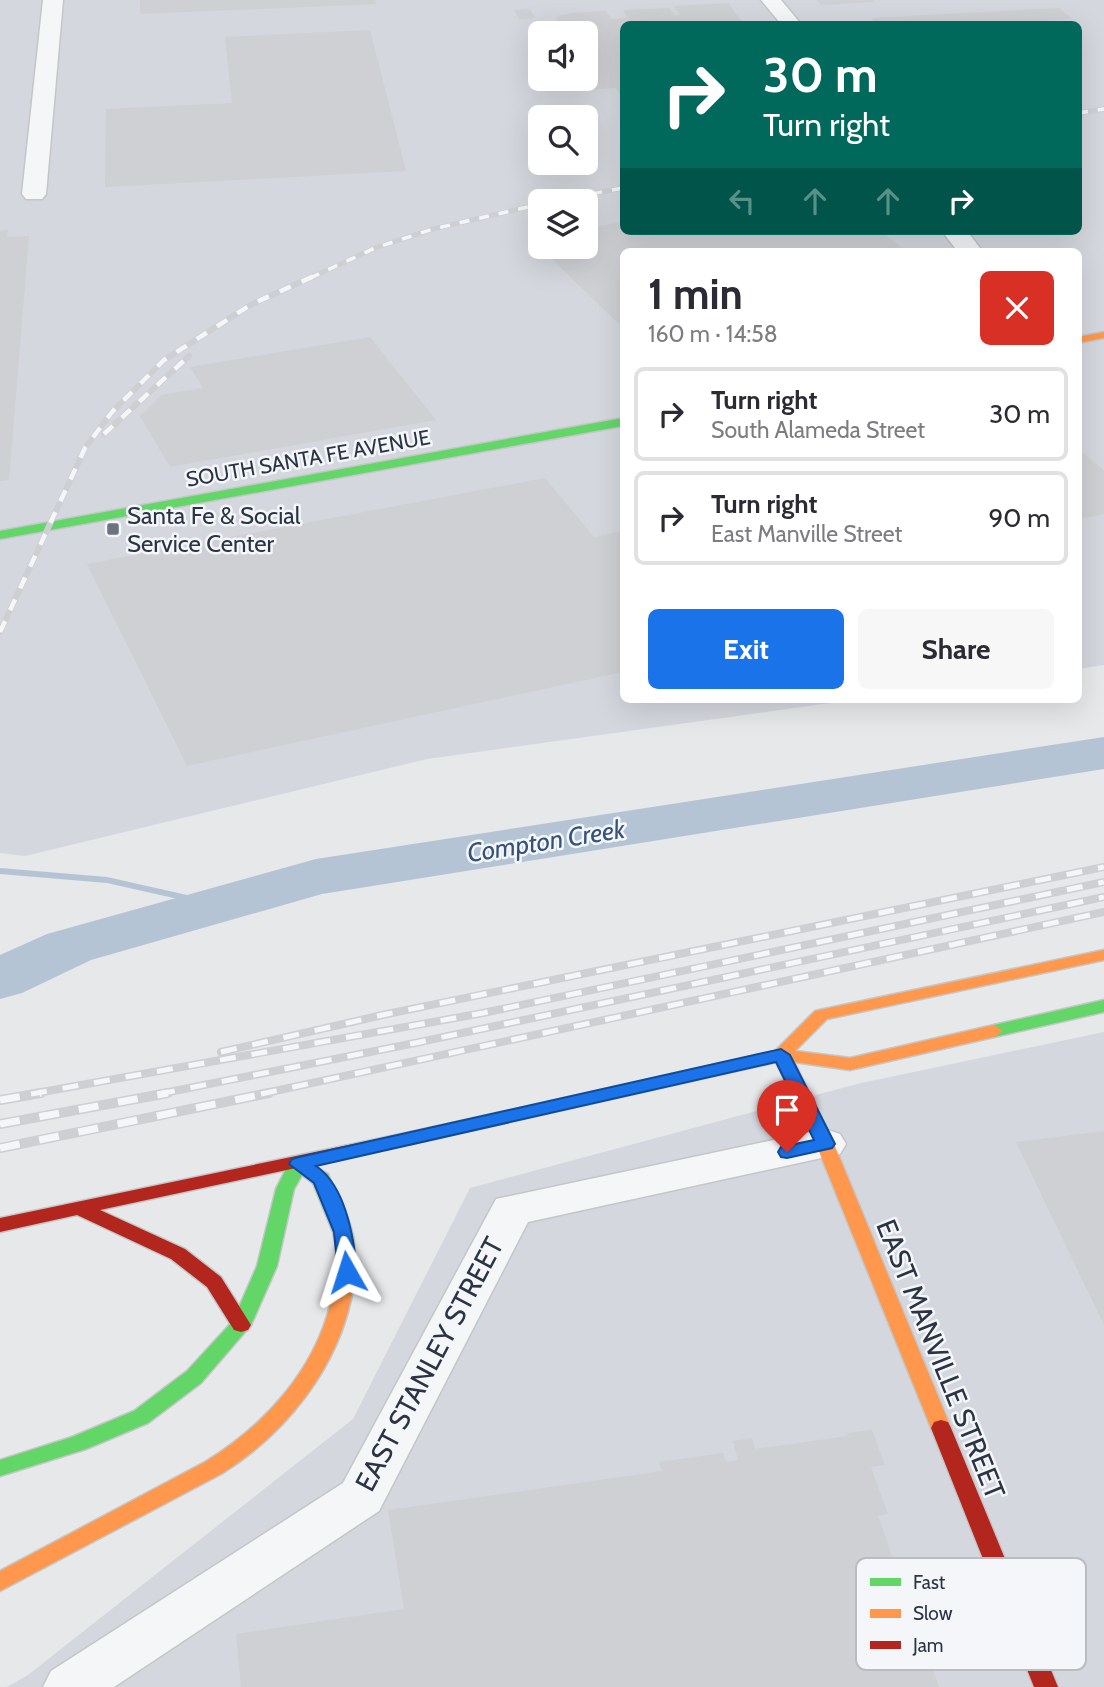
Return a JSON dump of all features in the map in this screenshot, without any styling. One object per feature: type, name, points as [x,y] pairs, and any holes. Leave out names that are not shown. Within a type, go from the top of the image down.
[{"type":"main road","points":[[1082,339],[1104,335]]},
{"type":"main road","name":"SOUTH SANTA FE AVENUE","points":[[0,535],[620,423]]},
{"type":"main road","points":[[781,1055],[821,1015],[1104,955]]},
{"type":"main road","points":[[0,1225],[299,1164],[781,1055],[850,1064],[1104,1006]]},
{"type":"main road","name":"EAST MANVILLE STREET","points":[[781,1055],[825,1144],[993,1558]]},
{"type":"main road","points":[[0,1468],[79,1443],[141,1417],[194,1377],[241,1325],[267,1266],[285,1189],[299,1164]]},
{"type":"main road","points":[[0,1582],[247,1445],[286,1406],[317,1360],[337,1315],[347,1272],[343,1232],[321,1179],[299,1164]]},
{"type":"main road","points":[[79,1209],[178,1254],[214,1282],[241,1325]]},
{"type":"main road","name":"EAST MANVILLE STREET","points":[[1039,1670],[1046,1687]]},
{"type":"street","points":[[34,194],[53,0]]},
{"type":"street","points":[[771,0],[788,21]]},
{"type":"street","name":"EAST STANLEY STREET","points":[[70,1687],[361,1497],[512,1210],[825,1144]]},
{"type":"shaded area","points":[[0,0],[1104,0],[1104,665],[1082,668],[1082,248],[620,248],[620,703],[830,703],[427,759],[25,856],[0,853]]},
{"type":"shaded area","points":[[1104,1032],[1104,1687],[7,1687],[28,1675],[353,1419],[470,1188],[857,1084]]},
{"type":"building","points":[[140,0],[375,0],[376,4],[140,14]]},
{"type":"building","points":[[817,0],[874,0],[874,2],[821,5]]},
{"type":"building","points":[[728,3],[742,21],[620,21],[620,95],[616,88],[598,89],[598,21],[556,21],[557,16],[572,13],[606,11],[611,19],[628,18],[623,10],[669,8],[674,15],[680,15],[674,6]]},
{"type":"building","points":[[1059,8],[1072,19],[874,21],[871,18]]},
{"type":"building","points":[[530,9],[535,18],[519,19],[514,10]]},
{"type":"building","points":[[370,30],[406,171],[105,187],[106,109],[232,103],[225,37]]},
{"type":"building","points":[[620,222],[620,235],[885,235],[903,248],[620,248],[620,325],[552,259],[598,259],[598,226]]},
{"type":"building","points":[[8,230],[7,237],[29,236],[9,480],[0,481],[0,231]]},
{"type":"building","points":[[370,337],[436,420],[170,467],[140,416],[161,395],[203,388],[190,367]]},
{"type":"building","points":[[1082,452],[1104,470],[1104,514],[1082,518]]},
{"type":"building","points":[[545,478],[594,537],[620,532],[620,673],[187,766],[87,564]]},
{"type":"building","points":[[1104,1131],[1104,1325],[1016,1142]]},
{"type":"building","points":[[872,1430],[885,1465],[871,1467],[888,1514],[878,1516],[893,1558],[856,1558],[856,1670],[933,1670],[939,1687],[241,1687],[236,1634],[404,1609],[388,1510],[662,1471],[659,1462],[723,1453],[726,1462],[738,1460],[733,1441],[752,1438],[755,1449],[848,1436],[846,1433]]},
{"type":"waterway","name":"Compton Creek","points":[[0,979],[69,947],[316,877],[1104,753]]},
{"type":"waterway","points":[[0,871],[107,880],[218,905]]},
{"type":"railway","points":[[1082,112],[1104,109]]},
{"type":"railway","points":[[598,193],[620,189]]},
{"type":"railway","points":[[310,278],[375,248],[433,229],[528,207]]},
{"type":"railway","points":[[0,632],[85,448],[112,412],[164,360],[252,304],[314,276]]},
{"type":"railway","points":[[104,434],[189,356]]},
{"type":"railway","points":[[221,1052],[387,1014],[1104,867]]},
{"type":"railway","points":[[31,1094],[483,1013],[1104,882]]},
{"type":"railway","points":[[159,1094],[415,1043],[1104,897]]},
{"type":"railway","points":[[261,1094],[1104,912]]},
{"type":"railway","points":[[0,1100],[41,1093]]},
{"type":"railway","points":[[0,1124],[168,1093]]},
{"type":"railway","points":[[0,1148],[269,1093]]},
{"type":"traffic: fast","points":[[0,535],[620,423]]},
{"type":"traffic: fast","points":[[994,1031],[1104,1006]]},
{"type":"traffic: fast","points":[[0,1468],[79,1443],[141,1417],[194,1377],[241,1325],[267,1266],[285,1189],[298,1164],[321,1179],[343,1232],[345,1251]]},
{"type":"traffic: slow","points":[[1082,339],[1104,335]]},
{"type":"traffic: slow","points":[[781,1055],[821,1015],[1104,955]]},
{"type":"traffic: slow","points":[[411,1138],[781,1055],[850,1064],[994,1031]]},
{"type":"traffic: slow","points":[[781,1055],[825,1144],[941,1428]]},
{"type":"traffic: slow","points":[[0,1582],[213,1468],[237,1453],[268,1426],[304,1382],[331,1332],[345,1278],[345,1251]]},
{"type":"traffic: jam","points":[[0,1225],[411,1138]]},
{"type":"traffic: jam","points":[[80,1209],[178,1254],[214,1282],[241,1325]]},
{"type":"traffic: jam","points":[[941,1428],[994,1558]]},
{"type":"traffic: jam","points":[[1039,1670],[1046,1687]]},
{"type":"place","name":"Santa Fe & Social Service Center","points":[[113,529]]},
{"type":"route","points":[[347,1272],[343,1232],[321,1179],[299,1164],[781,1055],[825,1144],[787,1152]]}]
